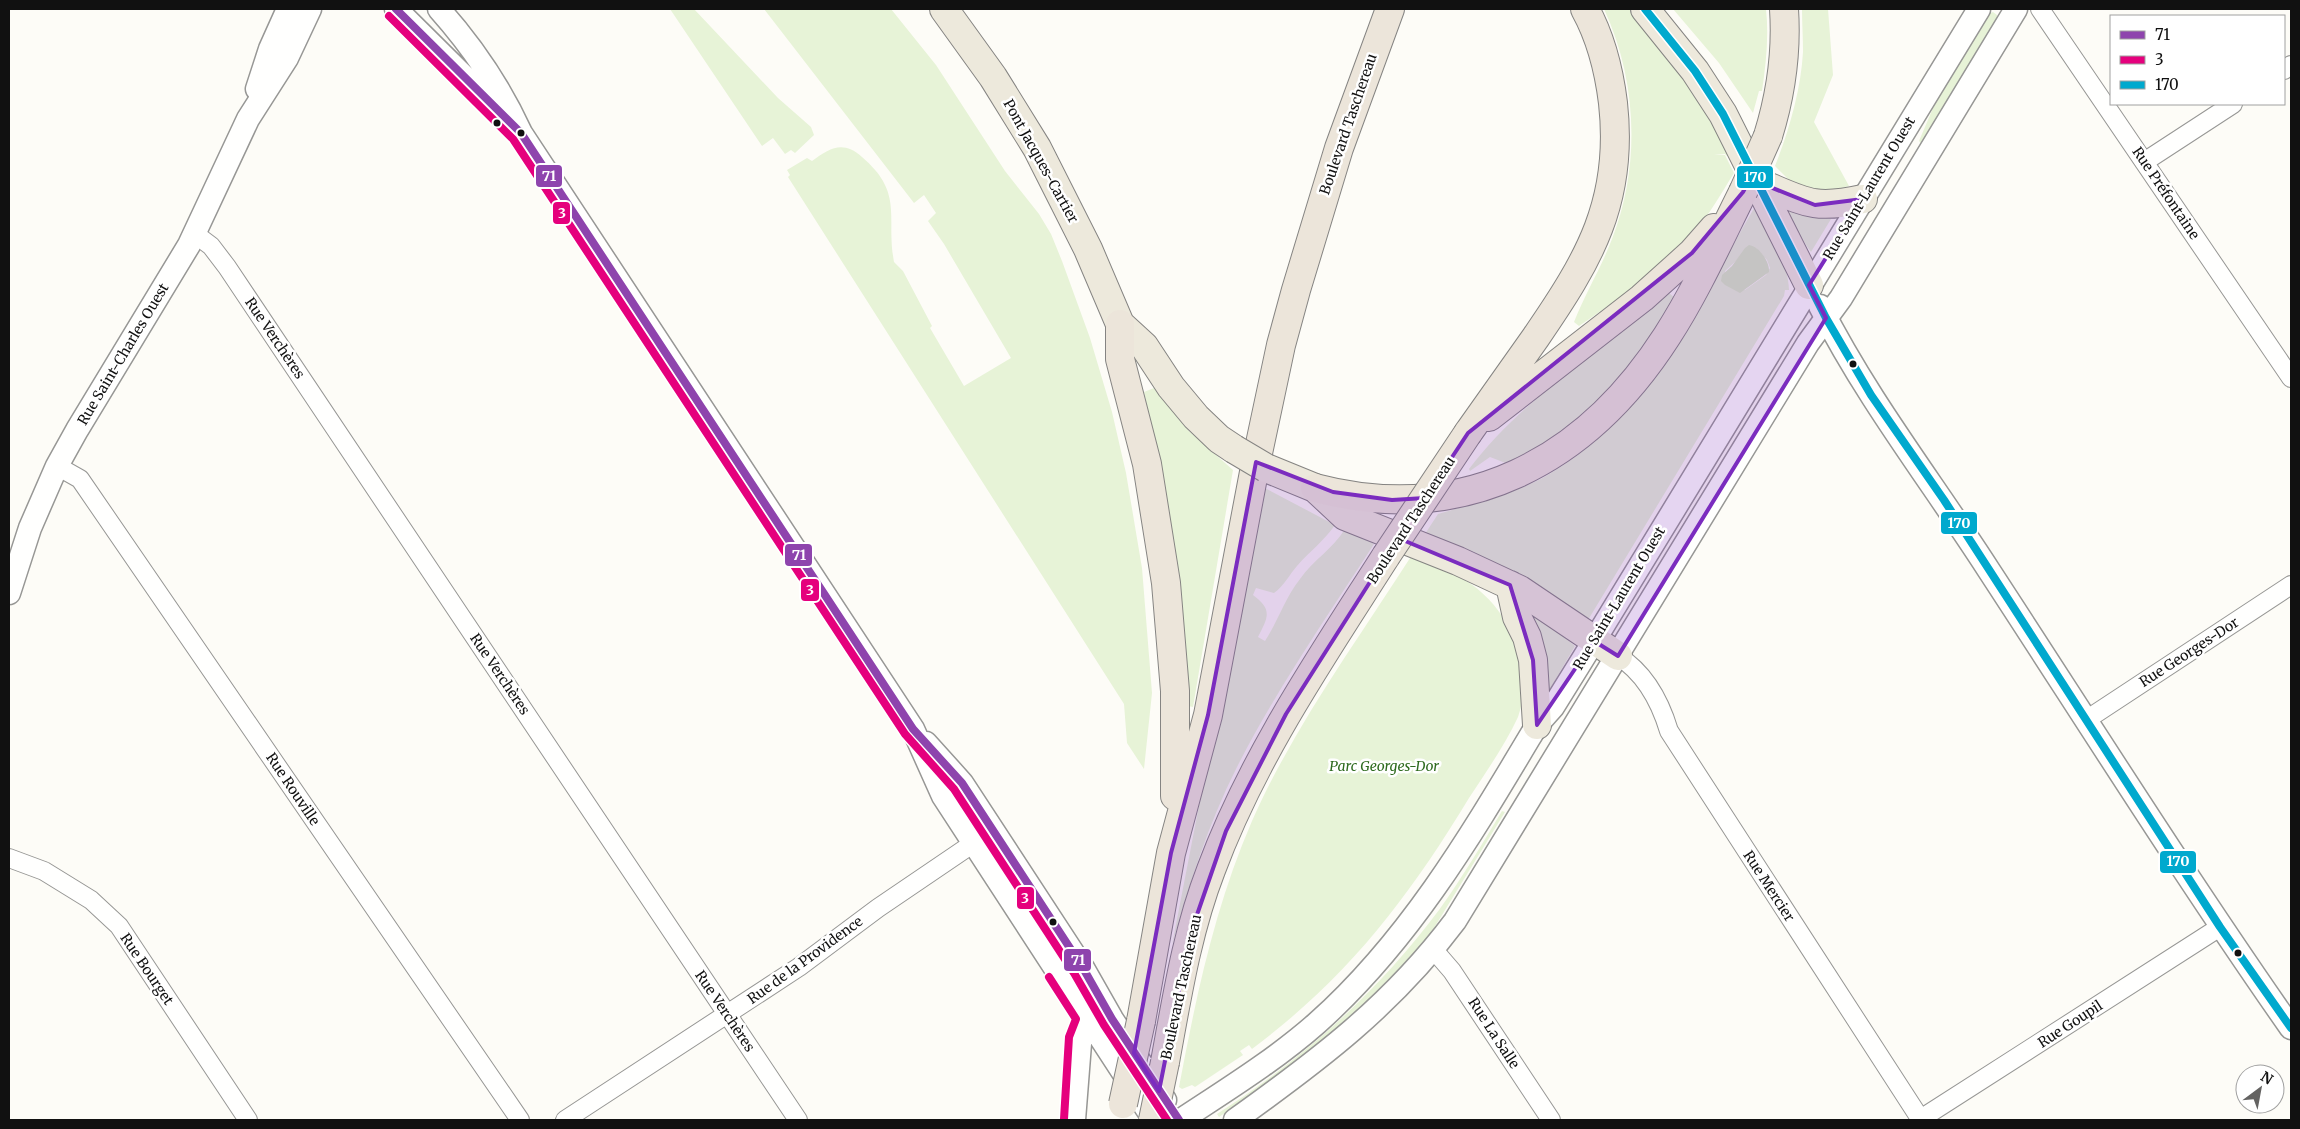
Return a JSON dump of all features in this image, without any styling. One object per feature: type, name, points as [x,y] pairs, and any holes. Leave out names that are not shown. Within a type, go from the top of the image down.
[{"type":"highway","name":"Boulevard Taschereau","points":[[1122,1112],[1141,1021],[1171,853],[1208,715],[1259,447],[1286,328],[1338,148],[1390,9]]},
{"type":"highway","points":[[1468,433],[1574,280],[1594,241],[1607,202],[1615,151],[1612,102],[1606,63],[1586,9]]},
{"type":"highway","name":"Boulevard Taschereau","points":[[1153,1120],[1190,935],[1226,831],[1251,777],[1282,720],[1386,556],[1468,433],[1661,281],[1709,235],[1752,188],[1768,136],[1782,77],[1785,46],[1784,9]]},
{"type":"highway","points":[[1315,488],[1352,496],[1392,500],[1451,495],[1486,487],[1519,474],[1565,446],[1596,420],[1623,393],[1666,337],[1687,304],[1752,188]]},
{"type":"highway","points":[[1120,324],[1120,359],[1147,464],[1169,610],[1176,756],[1171,853]]},
{"type":"main road","name":"Pont Jacques-Cartier","points":[[944,9],[993,77],[1037,148],[1088,249],[1120,324]]},
{"type":"main road","points":[[1645,9],[1690,64],[1714,99],[1752,188],[1810,285]]},
{"type":"main road","points":[[1752,188],[1815,205],[1842,204],[1863,199]]},
{"type":"main road","points":[[1120,324],[1144,346],[1171,386],[1196,417],[1219,439],[1266,468],[1315,488],[1345,516],[1458,561],[1510,585],[1542,604],[1618,656]]},
{"type":"main road","points":[[1510,585],[1518,617],[1527,638],[1533,660],[1537,725]]},
{"type":"street","name":"Rue Saint-Charles Ouest","points":[[9,593],[30,528],[57,466],[195,234],[248,119],[270,49],[288,9]]},
{"type":"street","name":"Rue Saint-Charles Ouest","points":[[248,119],[287,58],[310,9]]},
{"type":"street","points":[[396,9],[521,133]]},
{"type":"street","points":[[439,9],[471,48],[498,87],[521,133],[913,729],[962,784],[1083,968],[1097,1015],[1153,1120]]},
{"type":"street","name":"Rue Saint-Laurent Ouest","points":[[1180,1120],[1251,1074],[1290,1045],[1337,1004],[1377,963],[1443,878],[1537,725],[1553,707],[1594,641],[1979,9]]},
{"type":"street","name":"Rue Saint-Laurent Ouest","points":[[1235,1120],[1303,1072],[1348,1035],[1392,994],[1433,949],[1475,890],[1800,356],[1841,298],[2016,9]]},
{"type":"street","name":"Rue Préfontaine","points":[[2040,9],[2291,378]]},
{"type":"street","points":[[2144,162],[2231,105]]},
{"type":"street","name":"Rue Verchères","points":[[195,234],[211,246],[227,266],[798,1120]]},
{"type":"street","points":[[1810,285],[1826,318],[1871,395],[1944,500],[2220,927],[2291,1028]]},
{"type":"street","name":"Rue Rouville","points":[[57,466],[80,479],[520,1120]]},
{"type":"street","name":"Rue Georges-Dor","points":[[2086,720],[2291,585]]},
{"type":"street","name":"Rue Mercier","points":[[1618,656],[1635,668],[1662,707],[1669,731],[1920,1120]]},
{"type":"street","points":[[913,729],[942,796],[973,843],[1097,1015],[1180,1120]]},
{"type":"street","name":"Rue de la Providence","points":[[565,1120],[728,1015],[827,948],[892,898],[993,830]]},
{"type":"street","name":"Rue Bourget","points":[[9,858],[44,871],[91,900],[119,926],[248,1120]]},
{"type":"street","name":"Rue Goupil","points":[[1920,1120],[2220,927]]},
{"type":"street","name":"Rue La Salle","points":[[1433,949],[1452,971],[1551,1120]]},
{"type":"street","points":[[1074,1120],[1080,1031],[1097,1015]]},
{"type":"highlighted area","points":[[1754,171],[1760,183],[1815,205],[1863,199],[1809,285],[1826,318],[1618,656],[1594,641],[1537,725],[1533,660],[1510,585],[1398,538],[1286,714],[1226,831],[1190,935],[1159,1091],[1134,1053],[1171,853],[1208,715],[1256,462],[1333,492],[1392,500],[1425,498],[1468,433],[1692,253],[1743,192]]},
{"type":"green space","points":[[670,9],[694,9],[778,98],[811,127],[814,135],[795,153],[791,150],[785,154],[773,138],[762,146]]},
{"type":"green space","points":[[764,9],[891,9],[936,65],[1005,171],[1039,214],[1051,234],[1090,338],[1112,412],[1126,473],[1142,568],[1152,693],[1144,769],[1127,743],[1124,704],[788,177],[790,175],[787,170],[807,158],[812,161],[837,148],[849,149],[862,157],[884,182],[888,194],[891,206],[894,262],[903,271],[932,326],[930,328],[964,386],[1011,358],[944,244],[928,221],[936,213],[924,195],[914,203]]},
{"type":"green space","points":[[1604,9],[1635,9],[1662,43],[1730,150],[1727,156],[1725,154],[1714,154],[1725,155],[1734,173],[1715,204],[1693,234],[1667,260],[1639,283],[1579,326],[1574,322],[1608,250],[1621,211],[1628,182],[1631,152],[1629,93],[1615,36]]},
{"type":"green space","points":[[1673,9],[1766,9],[1765,71],[1762,91],[1759,91],[1753,113],[1719,63]]},
{"type":"green space","points":[[1802,9],[1828,9],[1833,75],[1814,122],[1849,186],[1824,193],[1793,184],[1775,166],[1785,139],[1800,80],[1803,52]]},
{"type":"green space","points":[[1993,12],[1997,15],[1997,20],[1921,143],[1919,141],[1936,101],[1988,14]]},
{"type":"green space","points":[[1757,203],[1782,257],[1789,290],[1785,290],[1784,296],[1588,620],[1425,534],[1438,514],[1507,493],[1546,476],[1584,451],[1616,422],[1670,354]],"holes":[[[1756,248],[1767,260],[1770,268],[1766,275],[1745,290],[1729,286],[1725,271],[1737,260]]]},
{"type":"green space","points":[[1783,208],[1831,219],[1811,252],[1808,248]]},
{"type":"green space","points":[[1749,245],[1756,248],[1763,255],[1768,264],[1769,272],[1740,293],[1721,281],[1722,275]]},
{"type":"green space","points":[[1669,293],[1675,298],[1650,338],[1621,376],[1588,410],[1546,443],[1508,464],[1490,457],[1470,471],[1469,469],[1490,443],[1538,397]]},
{"type":"green space","points":[[1154,388],[1189,431],[1233,470],[1193,707],[1188,706],[1184,634],[1177,564],[1166,494],[1144,392]]},
{"type":"green space","points":[[1261,486],[1335,525],[1297,566],[1278,590],[1274,593],[1256,588],[1253,595],[1264,605],[1267,614],[1258,637],[1265,641],[1295,586],[1305,572],[1335,543],[1345,529],[1374,544],[1285,682],[1237,767],[1217,810],[1200,855],[1172,945]]},
{"type":"green space","name":"Parc Georges-Dor","points":[[1412,555],[1465,580],[1481,592],[1506,622],[1521,658],[1524,678],[1523,698],[1518,717],[1495,758],[1422,870],[1373,935],[1346,965],[1318,994],[1252,1049],[1249,1045],[1240,1051],[1243,1055],[1195,1087],[1192,1085],[1182,1089],[1179,1087],[1192,1019],[1208,952],[1227,886],[1252,821],[1268,786],[1306,719]]},
{"type":"green space","points":[[1529,609],[1575,646],[1544,699]]},
{"type":"green space","points":[[1502,811],[1505,812],[1434,928],[1389,983],[1363,1009],[1307,1055],[1219,1117],[1217,1114],[1249,1093],[1309,1047],[1365,996],[1391,969],[1439,910]]},
{"type":"transit line","name":"71","points":[[396,9],[521,133],[913,729],[962,783],[1083,968],[1112,1019],[1179,1120]]},
{"type":"transit line","name":"170","points":[[1645,9],[1695,71],[1723,114],[1826,318],[1871,395],[1944,500],[2220,927],[2291,1028]]},
{"type":"transit line","name":"3","points":[[389,16],[513,139],[905,734],[954,789],[1074,973],[1104,1025],[1167,1120]]},
{"type":"transit line","name":"3","points":[[1049,977],[1076,1019],[1069,1037],[1064,1119]]}]
